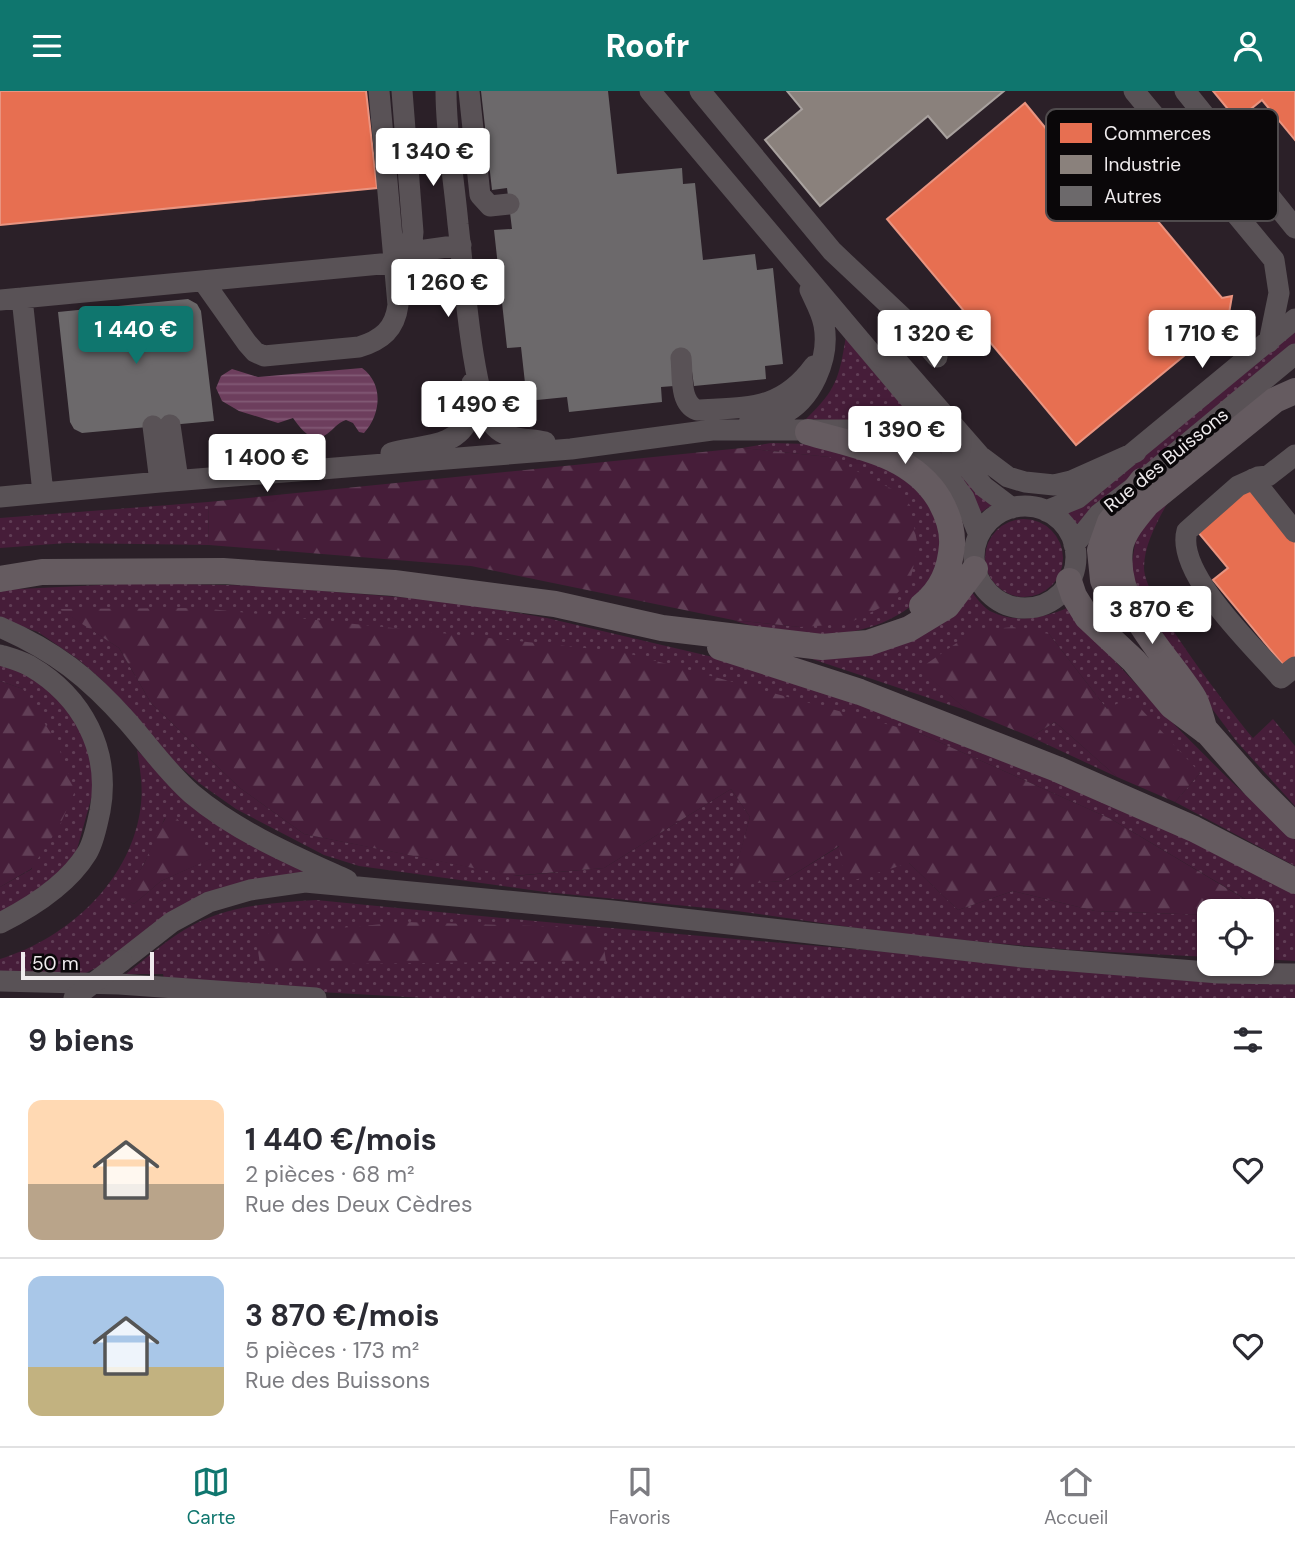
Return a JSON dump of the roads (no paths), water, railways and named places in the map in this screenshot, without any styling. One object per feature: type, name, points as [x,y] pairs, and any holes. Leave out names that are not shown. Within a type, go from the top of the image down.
[{"type":"main road","points":[[1205,731],[1194,698],[1130,607],[1120,573],[1120,547],[1132,523],[1147,504],[1275,400],[1295,391]]},
{"type":"main road","points":[[808,432],[890,456],[907,465],[933,490],[945,509],[950,526],[951,555],[943,583],[931,599],[906,620],[868,643]]},
{"type":"main road","points":[[1142,481],[1110,523],[1100,550],[1103,580],[1115,612],[1205,731],[1295,826]]},
{"type":"main road","points":[[662,628],[822,647],[868,643],[909,629],[947,606],[975,569]]},
{"type":"main road","points":[[0,579],[42,572],[223,571],[394,583],[555,604],[662,628],[860,692],[1057,769],[1194,829],[1295,881]]},
{"type":"main road","points":[[1069,582],[1087,617],[1134,661],[1172,706],[1205,731]]},
{"type":"street","points":[[203,281],[247,343],[255,352],[264,356],[359,347],[374,342],[388,332],[397,320],[402,259],[379,91]]},
{"type":"street","points":[[402,91],[412,232],[402,259]]},
{"type":"street","points":[[446,91],[473,349],[487,415],[496,428],[519,439],[538,440],[571,449]]},
{"type":"street","points":[[469,91],[480,195],[489,206],[509,204]]},
{"type":"street","points":[[650,91],[984,487],[1012,508]]},
{"type":"street","points":[[700,91],[832,251],[902,317],[937,357]]},
{"type":"street","points":[[1133,91],[1149,109]]},
{"type":"street","points":[[1185,91],[1200,109]]},
{"type":"street","points":[[1278,206],[1295,227]]},
{"type":"street","points":[[757,217],[779,232],[809,259],[980,456],[1008,477],[1054,485],[1071,481],[1136,451]]},
{"type":"street","points":[[1248,221],[1285,263],[1269,342]]},
{"type":"street","points":[[0,300],[402,259],[461,245]]},
{"type":"street","points":[[402,259],[415,272],[428,271],[447,275],[465,283]]},
{"type":"street","points":[[0,497],[571,449],[712,430],[770,419],[793,408],[806,395],[816,378],[824,353],[824,324],[800,270]]},
{"type":"street","points":[[22,298],[43,493]]},
{"type":"street","name":"Rue des Buissons","points":[[1046,511],[1078,498],[1295,319]]},
{"type":"street","points":[[353,466],[395,452],[449,441],[461,431],[470,416],[473,349]]},
{"type":"street","points":[[681,358],[685,400],[690,407],[697,410],[760,407],[782,397],[809,373],[824,353]]},
{"type":"street","name":"Rue des Buissons","points":[[1074,545],[1099,513],[1142,481],[1295,354]]},
{"type":"street","points":[[162,426],[169,481]]},
{"type":"street","points":[[712,430],[851,430],[892,437],[928,455],[942,468],[964,498],[979,535]]},
{"type":"street","points":[[1295,455],[1268,476],[1238,486],[1187,531],[1184,541],[1194,570],[1209,596],[1281,678],[1295,667]]},
{"type":"street","points":[[1253,479],[1295,532]]},
{"type":"street","points":[[1023,506],[1046,511],[1059,520],[1074,545],[1076,557],[1069,582],[1060,594],[1048,603],[1018,608],[1004,604],[991,595],[981,583],[975,569],[974,552],[979,535],[987,523],[998,514],[1012,508],[1023,506]]},
{"type":"street","points":[[0,566],[42,572]]},
{"type":"street","points":[[0,627],[37,643],[67,663],[94,686],[156,757],[192,793],[220,814],[269,843],[358,886]]},
{"type":"street","points":[[0,655],[30,666],[59,688],[77,707],[93,731],[103,793],[88,852],[65,878],[30,908],[0,923]]},
{"type":"street","points":[[74,998],[173,922],[209,902],[250,890],[305,882],[613,911],[1022,957],[1219,973],[1295,974]]},
{"type":"street","points":[[0,981],[119,984],[316,998]]}]
